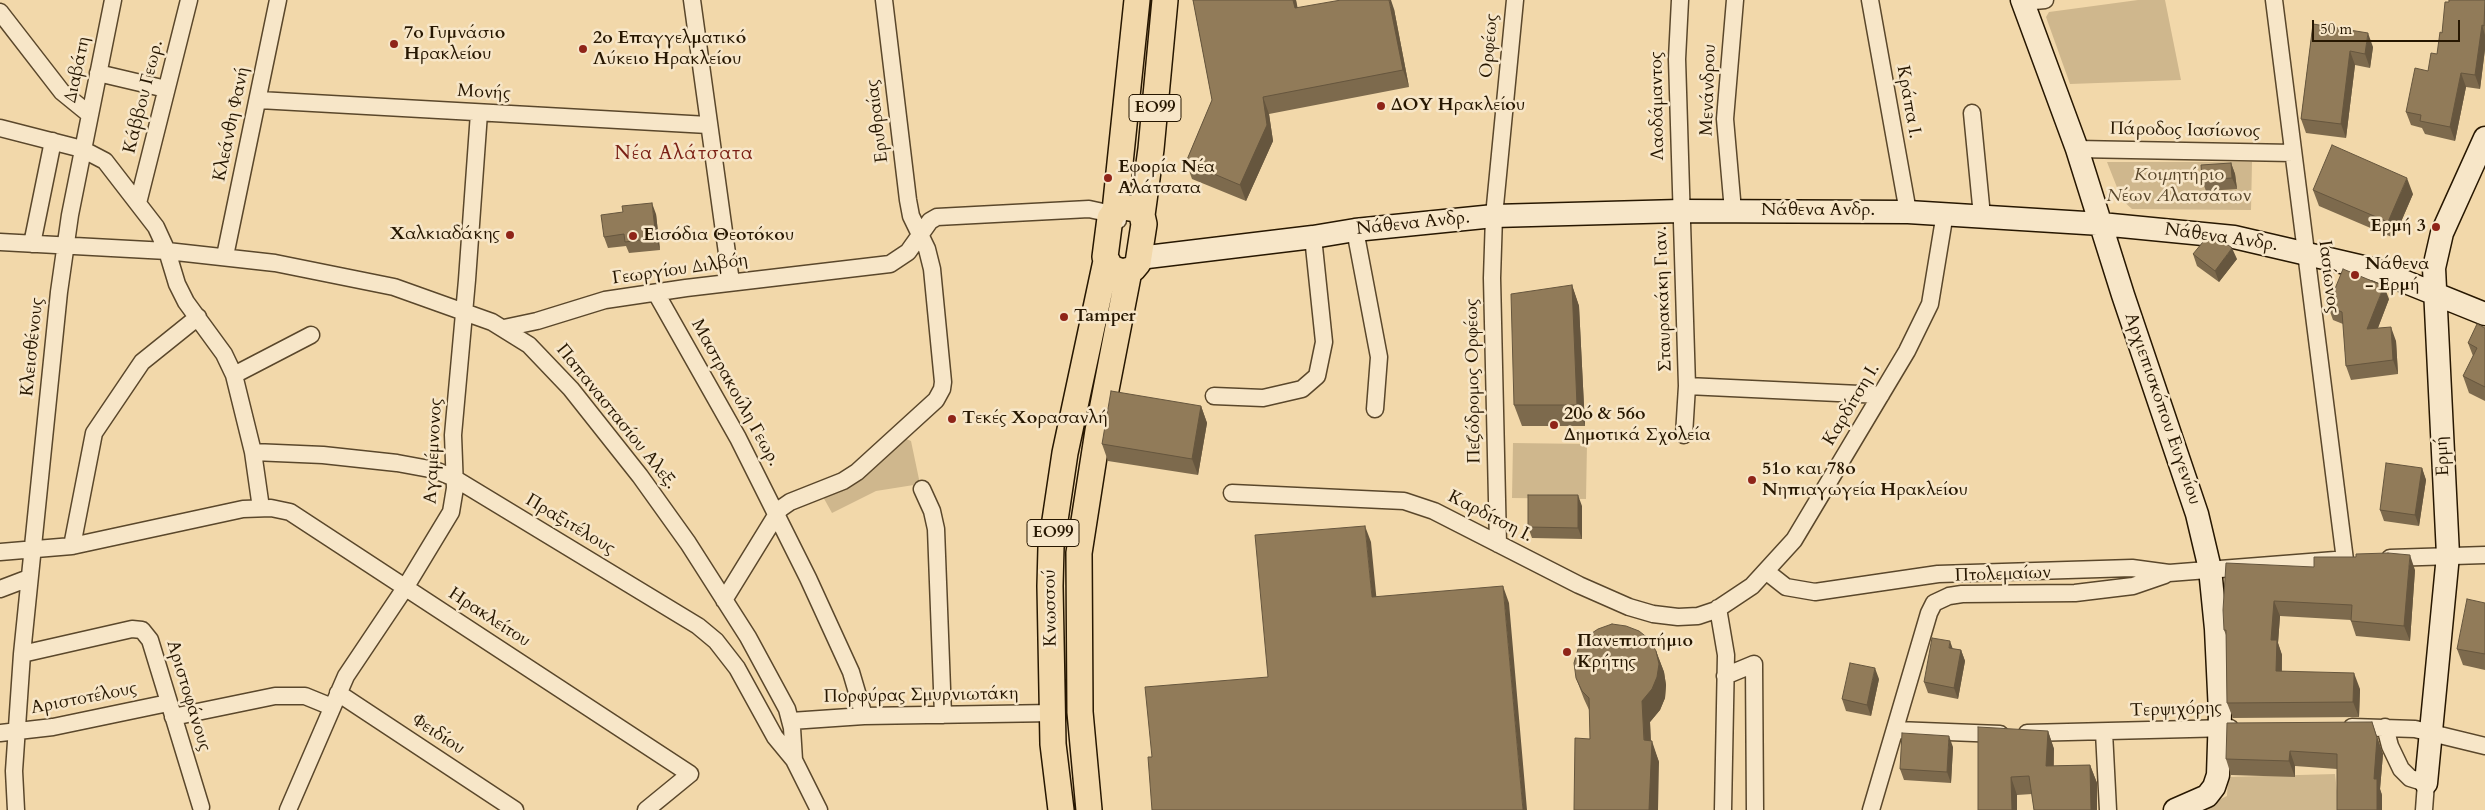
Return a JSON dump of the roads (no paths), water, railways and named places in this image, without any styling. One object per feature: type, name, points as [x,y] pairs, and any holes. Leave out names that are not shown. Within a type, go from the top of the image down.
[{"type":"main road","name":"ΕΟ99","points":[[1122,216],[1137,0]]},
{"type":"main road","name":"ΕΟ99","points":[[1106,261],[1106,244],[1122,216],[1151,149],[1165,0]]},
{"type":"main road","name":"ΕΟ99","points":[[1122,216],[1144,224],[1134,265]]},
{"type":"main road","points":[[1106,261],[1114,270],[1134,265]]},
{"type":"main road","name":"Κνωσσού","points":[[1061,810],[1055,766],[1053,713],[1050,586],[1052,539],[1073,414],[1106,261]]},
{"type":"main road","name":"Κνωσσού","points":[[1089,810],[1080,712],[1079,553],[1095,451],[1134,265]]},
{"type":"street","name":"Διαβάτη","points":[[82,149],[113,0]]},
{"type":"street","name":"Κάββου Γεωρ.","points":[[138,203],[189,0]]},
{"type":"street","name":"Κλεάνθη Φανή","points":[[225,256],[278,0]]},
{"type":"street","points":[[692,0],[731,282]]},
{"type":"street","name":"Ερυθραίας","points":[[884,0],[906,184],[912,216],[920,235]]},
{"type":"street","name":"Ορφέως","points":[[1494,216],[1515,0]]},
{"type":"street","name":"Λαοδάμαντος","points":[[1680,0],[1677,60],[1680,211]]},
{"type":"street","name":"Μενάνδρου","points":[[1733,211],[1725,119],[1735,0]]},
{"type":"street","name":"Κράπα Ι.","points":[[1870,0],[1908,212]]},
{"type":"street","points":[[2023,1],[2046,0]]},
{"type":"street","name":"Ιασίωνος","points":[[2274,0],[2294,153],[2304,251],[2345,560]]},
{"type":"street","name":"Αρχιεπισκόπου Ευγενίου","points":[[2023,1],[2077,150],[2197,514],[2210,569],[2216,629],[2220,728],[2218,775],[2214,787],[2203,798],[2175,810]]},
{"type":"street","points":[[0,12],[62,92],[89,114]]},
{"type":"street","points":[[98,73],[166,89]]},
{"type":"street","name":"Μονής","points":[[258,100],[708,124]]},
{"type":"street","name":"Αγαμέμνονος","points":[[288,810],[335,700],[452,512],[454,498],[453,435],[479,113]]},
{"type":"street","points":[[1972,113],[1982,216]]},
{"type":"street","points":[[0,128],[82,149],[105,161],[156,227],[168,251],[177,284],[224,354],[234,375],[253,452],[261,508],[243,509],[72,546],[32,551],[0,552]]},
{"type":"street","name":"Ερμή","points":[[2426,783],[2448,555],[2434,294],[2435,263],[2442,233],[2485,138]]},
{"type":"street","points":[[32,244],[53,141]]},
{"type":"street","name":"Κλεισθένους","points":[[16,810],[14,771],[8,733],[22,654],[66,245],[82,149]]},
{"type":"street","name":"Πάροδος Ιασίωνος","points":[[2077,150],[2294,153]]},
{"type":"street","name":"Γεωργίου Διλβόη","points":[[504,328],[537,321],[605,300],[731,282],[890,264],[908,252],[930,221],[943,216],[1089,209],[1122,216]]},
{"type":"street","name":"Νάθενα Ανδρ.","points":[[1134,265],[1355,230],[1494,216],[1680,211],[1945,213],[2234,236],[2304,251],[2376,270],[2485,314]]},
{"type":"street","name":"Σταυρακάκη Γιαν.","points":[[1680,211],[1687,386],[1684,435]]},
{"type":"street","name":"Καρδίτση Ι.","points":[[1232,493],[1404,501],[1434,511],[1579,584],[1642,611],[1665,616],[1698,616],[1718,608],[1746,591],[1767,572],[1794,540],[1907,351],[1930,304],[1945,213]]},
{"type":"street","name":"Πεζόδρομος Ορφέως","points":[[1494,216],[1492,278],[1498,544]]},
{"type":"street","points":[[1355,230],[1378,357],[1376,409]]},
{"type":"street","points":[[724,600],[777,514],[790,502],[833,486],[857,472],[940,394],[943,382],[934,282],[927,249],[920,235]]},
{"type":"street","points":[[1214,396],[1263,398],[1302,389],[1317,376],[1324,342],[1313,237]]},
{"type":"street","name":"Παπαναστασίου Αλεξ.","points":[[0,242],[225,256],[360,279],[394,287],[464,311],[504,328],[522,339],[538,353],[586,406],[669,516],[764,663],[784,702],[791,721],[794,760],[819,810]]},
{"type":"street","name":"Μαστρακούλη Γεωρ.","points":[[656,293],[724,412],[777,514],[851,672],[864,716]]},
{"type":"street","points":[[72,546],[94,433],[142,362],[198,317]]},
{"type":"street","points":[[234,375],[311,335]]},
{"type":"street","name":"Σταυρακάκη Γιαν.","points":[[1687,386],[1881,395]]},
{"type":"street","name":"Πραξιτέλους","points":[[253,452],[323,455],[397,463],[435,470],[454,478],[712,637],[731,659],[775,737],[794,760]]},
{"type":"street","points":[[922,489],[932,511],[936,529],[943,715]]},
{"type":"street","name":"Ηρακλείτου","points":[[261,508],[290,512],[690,774],[646,810]]},
{"type":"street","name":"Πτολεμαίων","points":[[1871,810],[1929,613],[1934,603],[1944,598],[1987,593],[2075,593],[2133,586],[2170,574],[2210,569],[2345,560],[2485,555]]},
{"type":"street","name":"Πτολεμαίων","points":[[1767,572],[1786,587],[1810,592],[1938,574],[2132,568],[2170,574]]},
{"type":"street","points":[[1938,574],[1944,598]]},
{"type":"street","points":[[0,589],[29,578]]},
{"type":"street","points":[[1718,608],[1726,655],[1723,810]]},
{"type":"street","name":"Αριστοφάνους","points":[[22,654],[132,629],[142,630],[150,640],[201,807]]},
{"type":"street","points":[[1725,676],[1754,664],[1755,810]]},
{"type":"street","name":"Αριστοτέλους","points":[[8,733],[275,696],[305,696],[335,700]]},
{"type":"street","name":"Φειδίου","points":[[335,700],[515,810]]},
{"type":"street","name":"Πορφύρας Σμυρνιωτάκη","points":[[791,721],[864,716],[1053,713]]},
{"type":"street","points":[[2385,727],[2390,746],[2401,768],[2410,778],[2426,783],[2424,810]]},
{"type":"street","points":[[2336,728],[2385,727],[2431,732],[2485,746]]},
{"type":"street","name":"Τερψιχόρης","points":[[1896,730],[2006,734],[2249,728]]},
{"type":"street","points":[[2104,732],[2108,810]]},
{"type":"place","name":"7o Γυμνάσιο Ηρακλείου","points":[[394,44]]},
{"type":"place","name":"2ο Επαγγελματικό Λύκειο Ηρακλείου","points":[[583,49]]},
{"type":"place","name":"ΔΟΥ Ηρακλείου","points":[[1381,106]]},
{"type":"place","name":"Εφορία Νέα Αλάτσατα","points":[[1108,178]]},
{"type":"place","name":"Ερμή 3","points":[[2436,227]]},
{"type":"place","name":"Χαλκιαδάκης","points":[[510,235]]},
{"type":"place","name":"Εισόδια Θεοτόκου","points":[[633,236]]},
{"type":"place","name":"Νάθενα - Ερμή","points":[[2355,275]]},
{"type":"place","name":"Tamper","points":[[1064,317]]},
{"type":"place","name":"Τεκές Χορασανλή","points":[[952,419]]},
{"type":"place","name":"20ό & 56ο Δημοτικά Σχολεία","points":[[1554,425]]},
{"type":"place","name":"51ο και 78ο Νηπιαγωγεία Ηρακλείου","points":[[1752,480]]},
{"type":"place","name":"Πανεπιστήμιο Κρήτης","points":[[1567,652]]},
{"type":"district","name":"Νέα Αλάτσατα","points":[[684,155]]},
{"type":"park label","name":"Κοιμητήριο Νέων Αλατσάτων","points":[[2179,186]]}]
